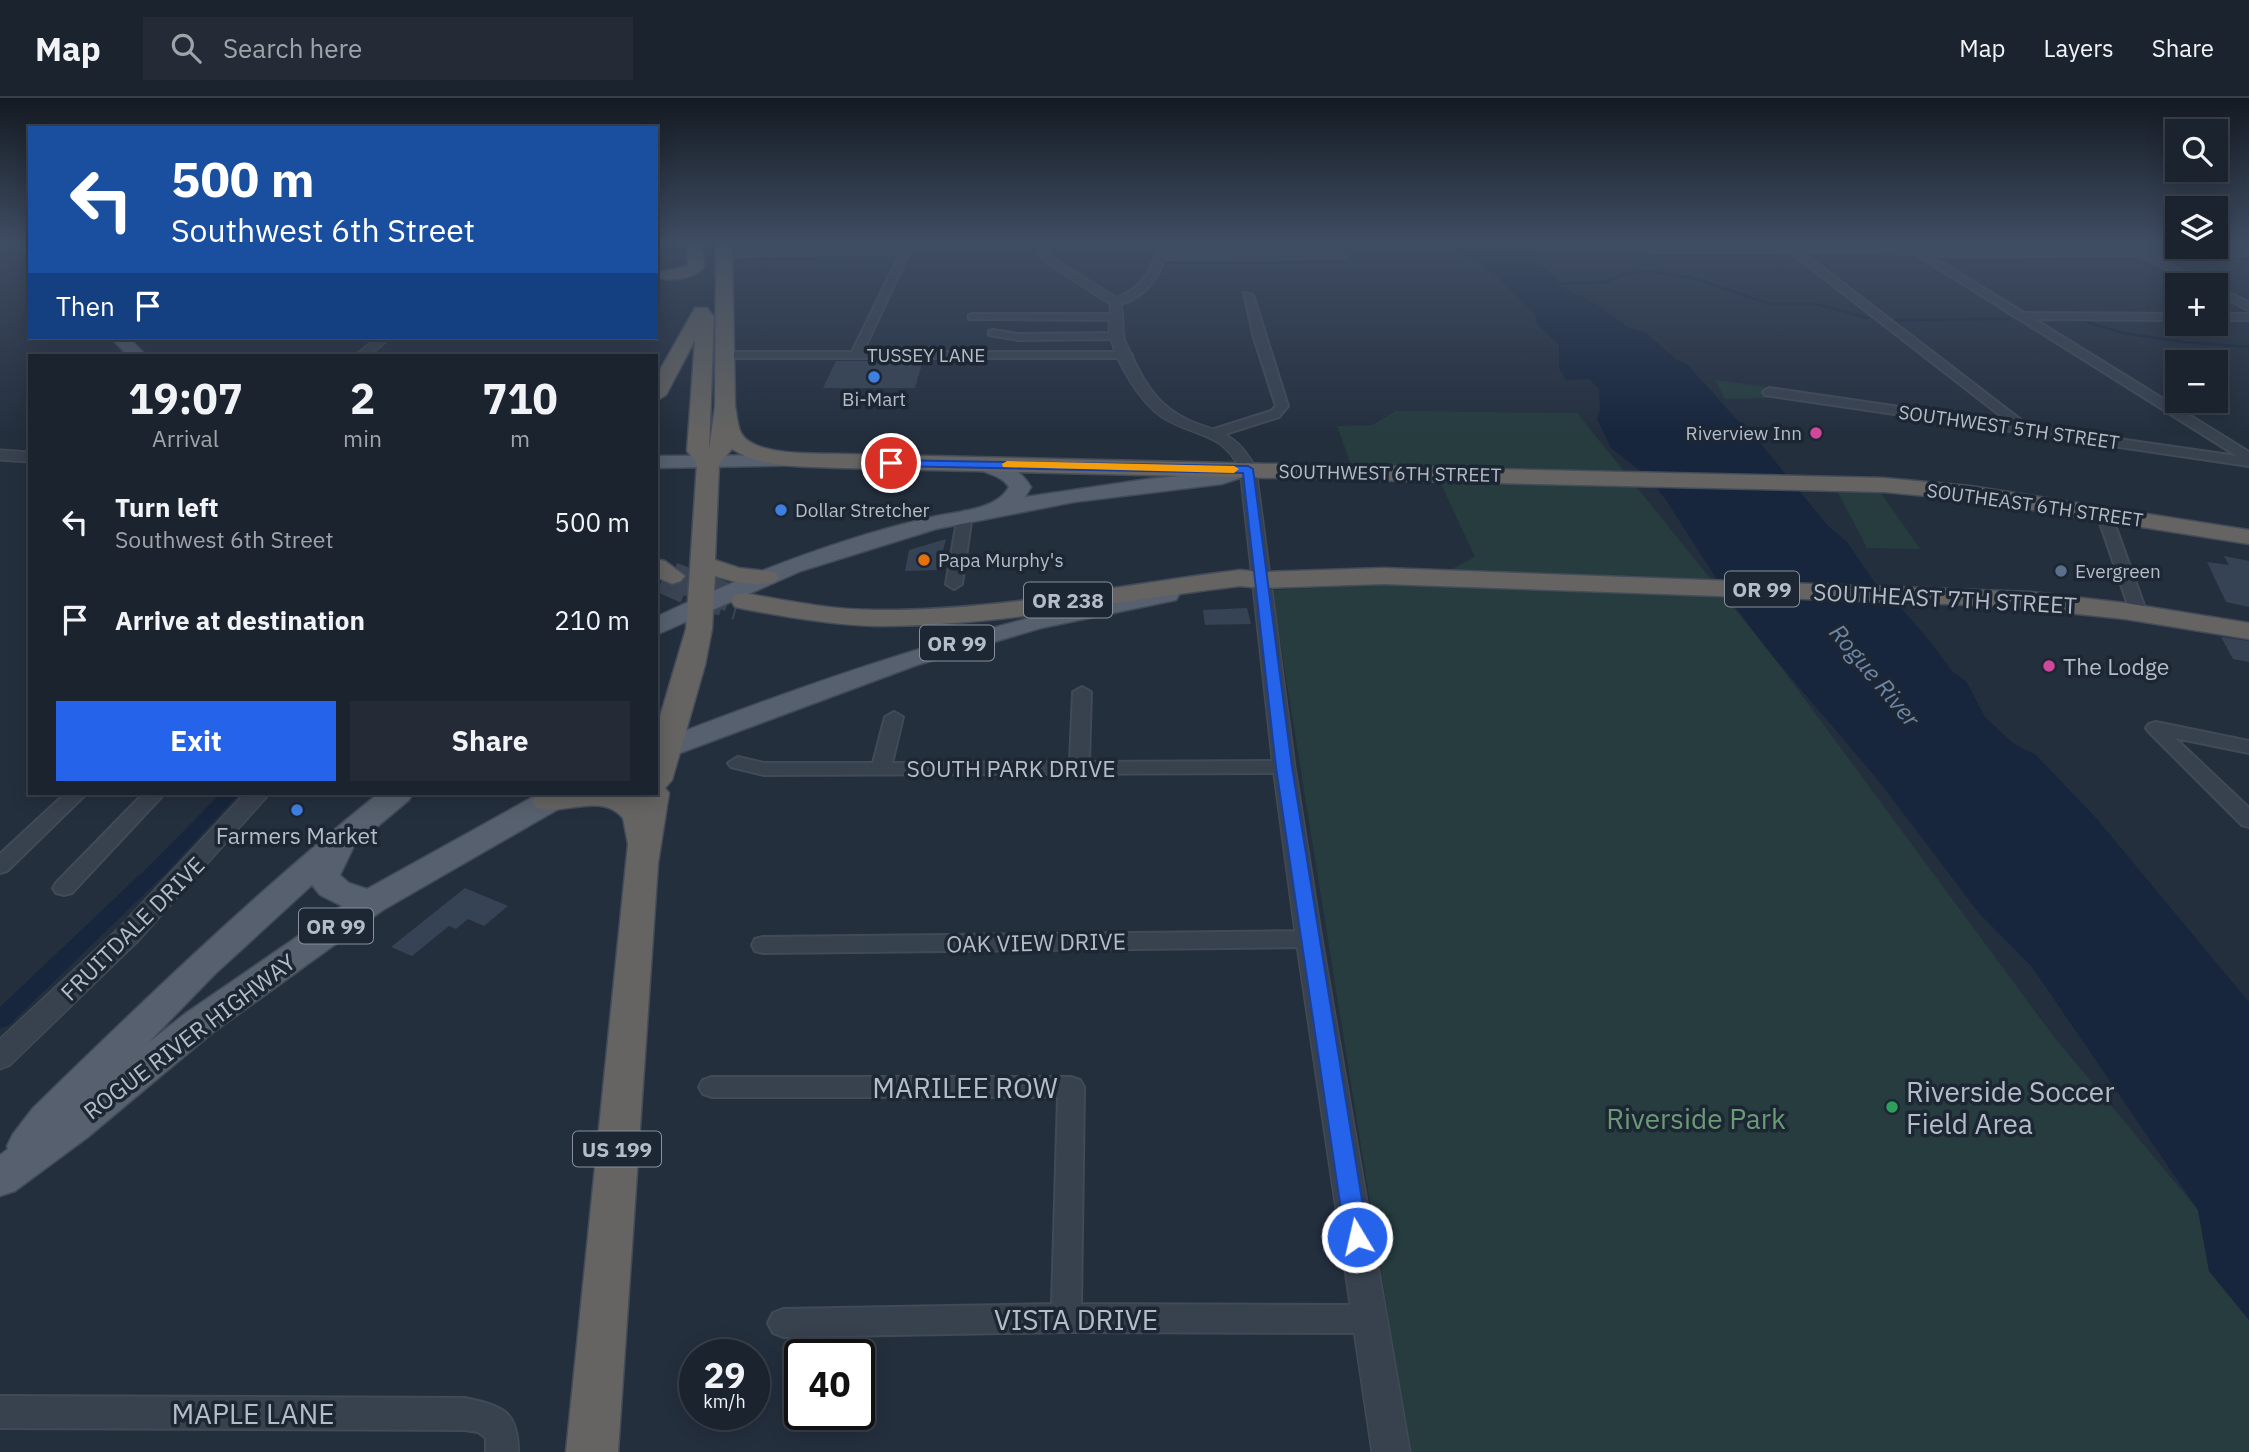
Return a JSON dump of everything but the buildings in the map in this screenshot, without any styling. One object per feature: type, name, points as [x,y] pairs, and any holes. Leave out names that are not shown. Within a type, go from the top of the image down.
[{"type":"highway","points":[[658,391],[703,307]]},
{"type":"highway","points":[[658,768],[661,751],[691,665],[702,605],[708,461],[698,451],[706,307]]},
{"type":"highway","points":[[708,461],[721,451],[725,406],[725,307]]},
{"type":"highway","points":[[725,406],[732,438],[743,447],[762,455],[842,461]]},
{"type":"highway","name":"SOUTHWEST 6TH STREET","points":[[842,461],[1820,482]]},
{"type":"highway","name":"SOUTHEAST 6TH STREET","points":[[1820,482],[1970,493],[2249,537]]},
{"type":"highway","points":[[704,565],[737,575],[766,578]]},
{"type":"highway","name":"SOUTHEAST 7TH STREET","points":[[1261,580],[1383,576],[2064,602],[2138,611],[2249,631]]},
{"type":"highway","name":"OR 238","points":[[741,604],[874,618],[1008,608],[1240,578],[1261,580]]},
{"type":"highway","points":[[556,797],[587,795],[614,798],[630,807],[638,816],[644,846]]},
{"type":"highway","name":"US 199","points":[[592,1452],[644,846],[653,795]]},
{"type":"main road","points":[[121,340],[136,354]]},
{"type":"main road","name":"SOUTHWEST 6TH STREET","points":[[658,462],[842,461]]},
{"type":"main road","points":[[984,464],[1006,471],[1016,478],[1020,487],[1016,495],[1001,506]]},
{"type":"main road","points":[[658,626],[766,578],[849,547],[965,515],[1001,506],[1118,487],[1222,478],[1248,469]]},
{"type":"main road","name":"OR 99","points":[[661,751],[793,697],[974,637],[1096,607],[1261,580]]},
{"type":"main road","name":"OR 99","points":[[2,1176],[47,1120],[203,965],[342,839],[396,795]]},
{"type":"main road","name":"ROGUE RIVER HIGHWAY","points":[[2,1176],[74,1125],[260,978],[371,902],[556,797]]},
{"type":"main road","points":[[342,839],[323,876],[328,886],[371,902]]},
{"type":"main road","points":[[138,1073],[127,1066],[142,1026]]},
{"type":"street","points":[[856,355],[879,307]]},
{"type":"street","points":[[1116,307],[1117,336],[1156,405],[1177,419],[1216,433],[1240,451],[1248,469],[1284,767],[1309,939],[1391,1452]]},
{"type":"street","points":[[1216,433],[1275,414],[1282,405],[1251,307]]},
{"type":"street","points":[[1867,307],[2026,430]]},
{"type":"street","points":[[2007,307],[2249,460]]},
{"type":"street","points":[[2021,316],[2165,317]]},
{"type":"street","points":[[973,317],[1117,317]]},
{"type":"street","points":[[2228,317],[2249,317]]},
{"type":"street","points":[[993,333],[1018,337],[1117,336]]},
{"type":"street","points":[[363,354],[381,340]]},
{"type":"street","name":"TUSSEY LANE","points":[[726,355],[1126,355]]},
{"type":"street","name":"SOUTHWEST 5TH STREET","points":[[1769,392],[2249,460]]},
{"type":"street","points":[[0,455],[28,457]]},
{"type":"street","points":[[2104,514],[2138,611]]},
{"type":"street","points":[[954,584],[965,515]]},
{"type":"street","points":[[1079,767],[1082,692]]},
{"type":"street","points":[[881,769],[894,717]]},
{"type":"street","points":[[2249,747],[2155,728],[2249,820]]},
{"type":"street","name":"SOUTH PARK DRIVE","points":[[738,763],[764,769],[1284,767]]},
{"type":"street","points":[[0,866],[75,795]]},
{"type":"street","points":[[64,888],[153,795]]},
{"type":"street","name":"FRUITDALE DRIVE","points":[[0,1057],[128,935],[256,795]]},
{"type":"street","name":"OAK VIEW DRIVE","points":[[762,945],[1309,939]]},
{"type":"street","name":"MARILEE ROW","points":[[712,1087],[1071,1087],[1066,1318]]},
{"type":"street","name":"VISTA DRIVE","points":[[783,1323],[1066,1318],[1370,1318]]},
{"type":"street","name":"MAPLE LANE","points":[[0,1412],[465,1414],[485,1418],[502,1441]]},
{"type":"green space","points":[[1715,380],[1768,387],[1775,398],[1725,399]]},
{"type":"green space","name":"Riverside Park","points":[[1396,411],[1577,413],[1775,659],[2054,1037],[2198,1210],[2209,1271],[2249,1320],[2249,1452],[1410,1452],[1272,590],[1426,582],[1475,557],[1433,467],[1351,465],[1337,426],[1372,425]]},
{"type":"green space","points":[[1837,491],[1881,493],[1920,549],[1867,548]]},
{"type":"water","name":"Rogue River","points":[[1528,307],[1600,307],[1629,328],[1646,333],[1677,360],[1686,363],[1746,430],[1761,440],[1761,444],[1828,526],[1847,542],[1875,583],[1886,591],[1953,672],[1966,681],[1985,717],[2014,744],[2036,755],[2097,819],[2249,1002],[2249,1320],[2209,1271],[2198,1210],[2032,967],[1978,912],[1878,780],[1775,659],[1732,603],[1666,500],[1647,476],[1611,448],[1597,419],[1600,410],[1599,389],[1589,379],[1566,380],[1559,368],[1559,345],[1536,323],[1535,314]]},
{"type":"waterway","points":[[1828,307],[1868,318]]},
{"type":"waterway","points":[[1894,320],[2009,319]]},
{"type":"waterway","points":[[2040,319],[2080,320],[2123,333],[2184,342],[2249,347]]},
{"type":"waterway","points":[[0,1020],[158,869],[227,797]]},
{"type":"tunnel","points":[[672,576],[730,598]]},
{"type":"tunnel","points":[[662,580],[698,596],[737,607]]},
{"type":"slow traffic","points":[[1007,464],[1234,469]]},
{"type":"place","name":"Bi-Mart","points":[[874,377]]},
{"type":"place","name":"Riverview Inn","points":[[1816,433]]},
{"type":"place","name":"Dollar Stretcher","points":[[781,510]]},
{"type":"place","name":"Papa Murphy's","points":[[924,560]]},
{"type":"place","name":"Evergreen","points":[[2061,571]]},
{"type":"place","name":"The Lodge","points":[[2049,666]]},
{"type":"place","name":"Farmers Market","points":[[297,810]]},
{"type":"place","name":"Riverside Soccer Field Area","points":[[1892,1107]]},
{"type":"route","points":[[891,463],[1248,469],[1284,767],[1357,1237]]}]
